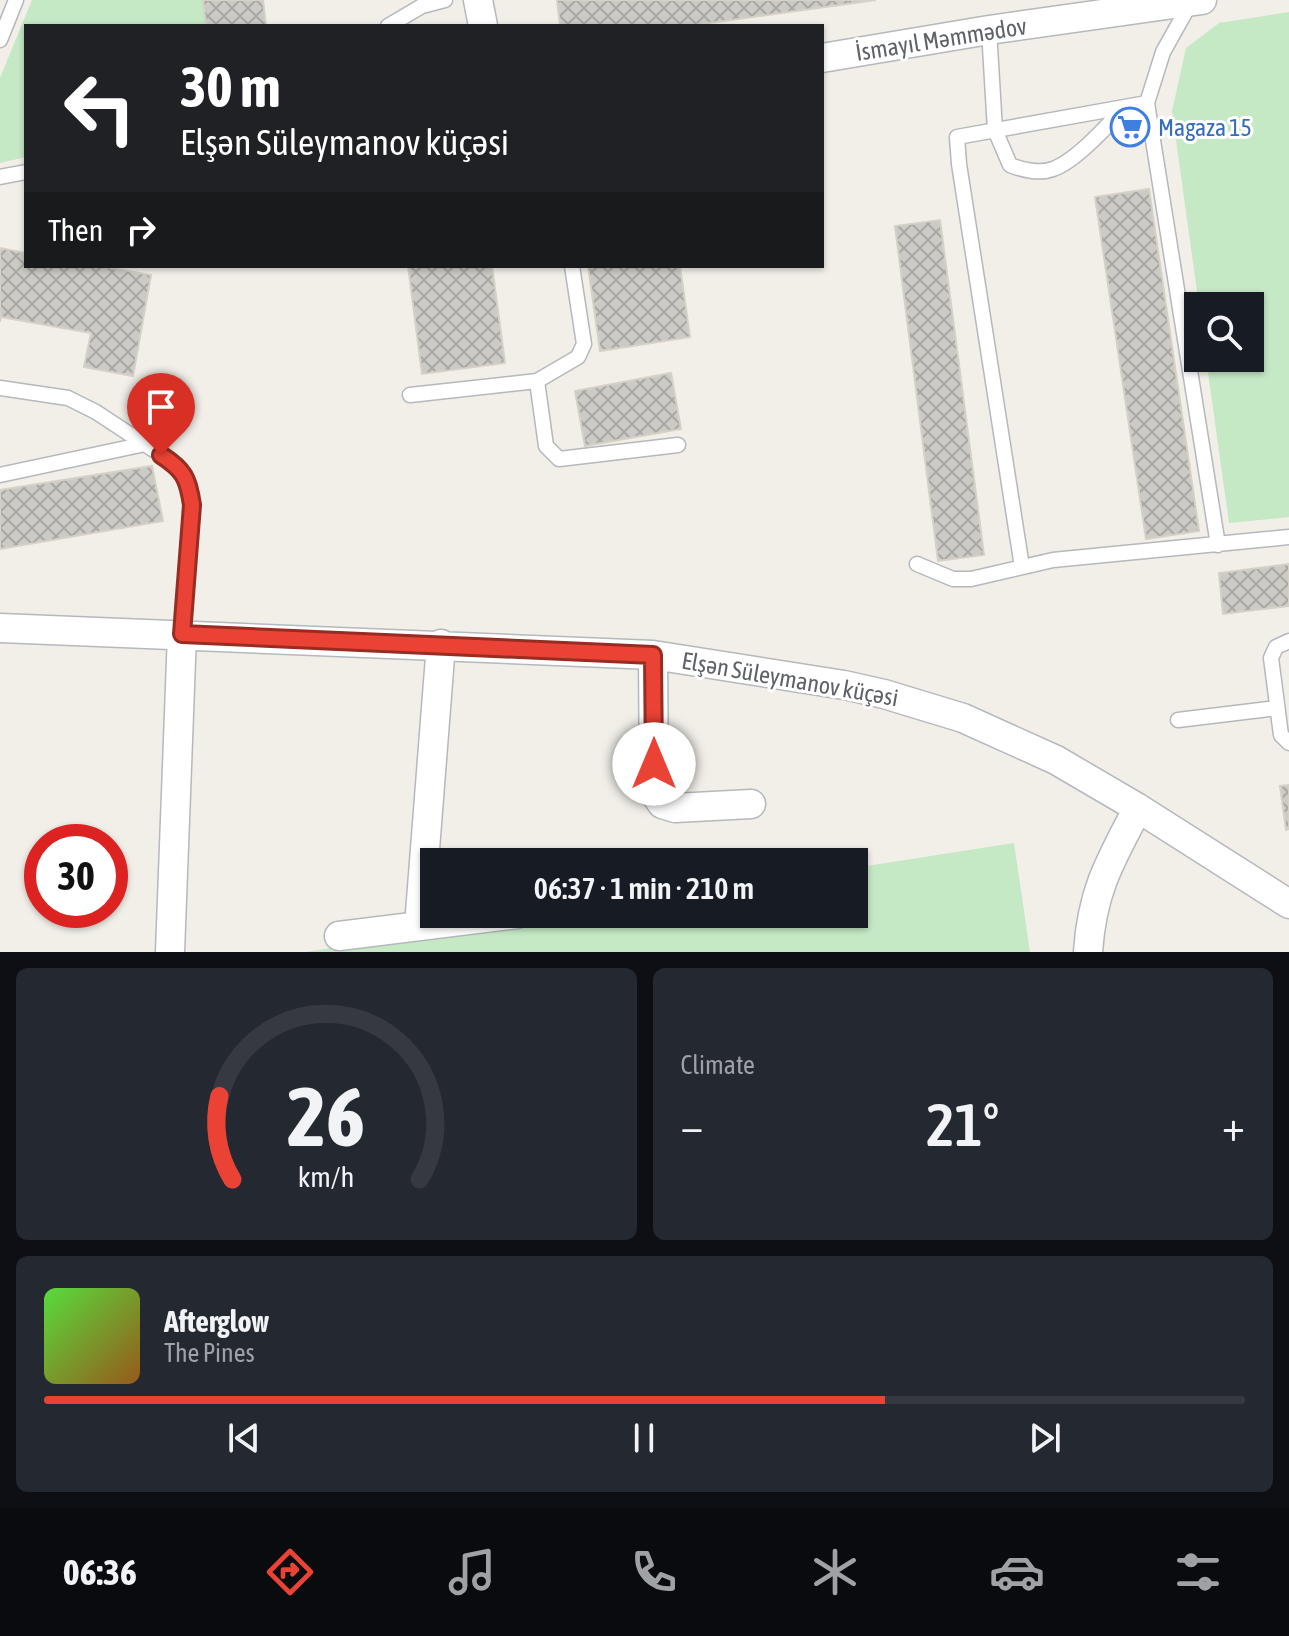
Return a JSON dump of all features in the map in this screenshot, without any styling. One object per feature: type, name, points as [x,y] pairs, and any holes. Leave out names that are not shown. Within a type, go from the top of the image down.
[{"type":"street","points":[[478,0],[483,24]]},
{"type":"street","name":"İsmayıl Məmmədov","points":[[824,58],[989,30],[1196,1]]},
{"type":"street","name":"Elşən Süleymanov küçəsi","points":[[0,628],[653,655],[844,685],[924,705],[1010,738],[1056,760],[1289,904]]},
{"type":"street","points":[[170,952],[182,634]]},
{"type":"street","points":[[339,936],[419,926],[441,644]]},
{"type":"street","points":[[653,655],[654,792],[662,804],[675,808],[751,804]]},
{"type":"street","points":[[1088,952],[1095,899],[1103,874],[1138,808]]},
{"type":"lane","points":[[0,40],[16,0]]},
{"type":"lane","points":[[391,24],[422,6],[445,0]]},
{"type":"lane","points":[[1196,1],[1163,52],[1147,103],[1218,545]]},
{"type":"lane","points":[[989,30],[995,130],[1010,165],[1023,171],[1053,169],[1092,143],[1125,107]]},
{"type":"lane","points":[[1022,567],[957,137],[1147,103]]},
{"type":"lane","points":[[0,177],[24,172]]},
{"type":"lane","points":[[410,395],[537,381],[578,357],[584,344],[572,268]]},
{"type":"lane","points":[[537,381],[546,446],[559,459],[678,445]]},
{"type":"lane","points":[[0,388],[68,398],[178,466],[189,484],[192,505],[182,634]]},
{"type":"lane","points":[[0,475],[145,444]]},
{"type":"lane","points":[[917,564],[953,579],[971,579],[1053,560],[1289,537]]},
{"type":"lane","points":[[1289,641],[1276,647],[1271,658],[1281,735],[1289,743]]},
{"type":"lane","points":[[1178,720],[1277,708]]},
{"type":"green space","points":[[32,0],[203,0],[206,24],[24,24],[24,157],[0,163],[0,78]]},
{"type":"green space","points":[[1289,12],[1289,517],[1229,523],[1208,372],[1264,372],[1264,292],[1197,292],[1172,111],[1186,48],[1219,23]]},
{"type":"green space","points":[[1014,843],[1030,952],[305,952],[462,928],[868,928],[868,866]]},
{"type":"building","points":[[203,0],[263,0],[266,24],[206,24]]},
{"type":"building","points":[[557,0],[876,0],[702,24],[560,24]]},
{"type":"building","points":[[1149,189],[1199,531],[1146,539],[1095,197]]},
{"type":"building","points":[[940,220],[984,555],[938,561],[895,226]]},
{"type":"building","points":[[0,248],[24,253],[24,268],[111,268],[151,275],[133,376],[84,367],[91,333],[1,317],[0,322]]},
{"type":"building","points":[[408,268],[492,268],[505,363],[422,374]]},
{"type":"building","points":[[588,268],[680,268],[690,337],[600,351]]},
{"type":"building","points":[[671,373],[681,429],[585,446],[575,391]]},
{"type":"building","points":[[152,466],[163,521],[0,549],[0,490]]},
{"type":"building","points":[[1289,564],[1289,606],[1223,614],[1219,573]]},
{"type":"building","points":[[1289,785],[1289,829],[1286,830],[1280,786]]},
{"type":"place","name":"Magaza 15","points":[[1130,127]]},
{"type":"route","points":[[161,455],[178,466],[189,484],[192,505],[182,634],[653,655],[654,764]]}]
